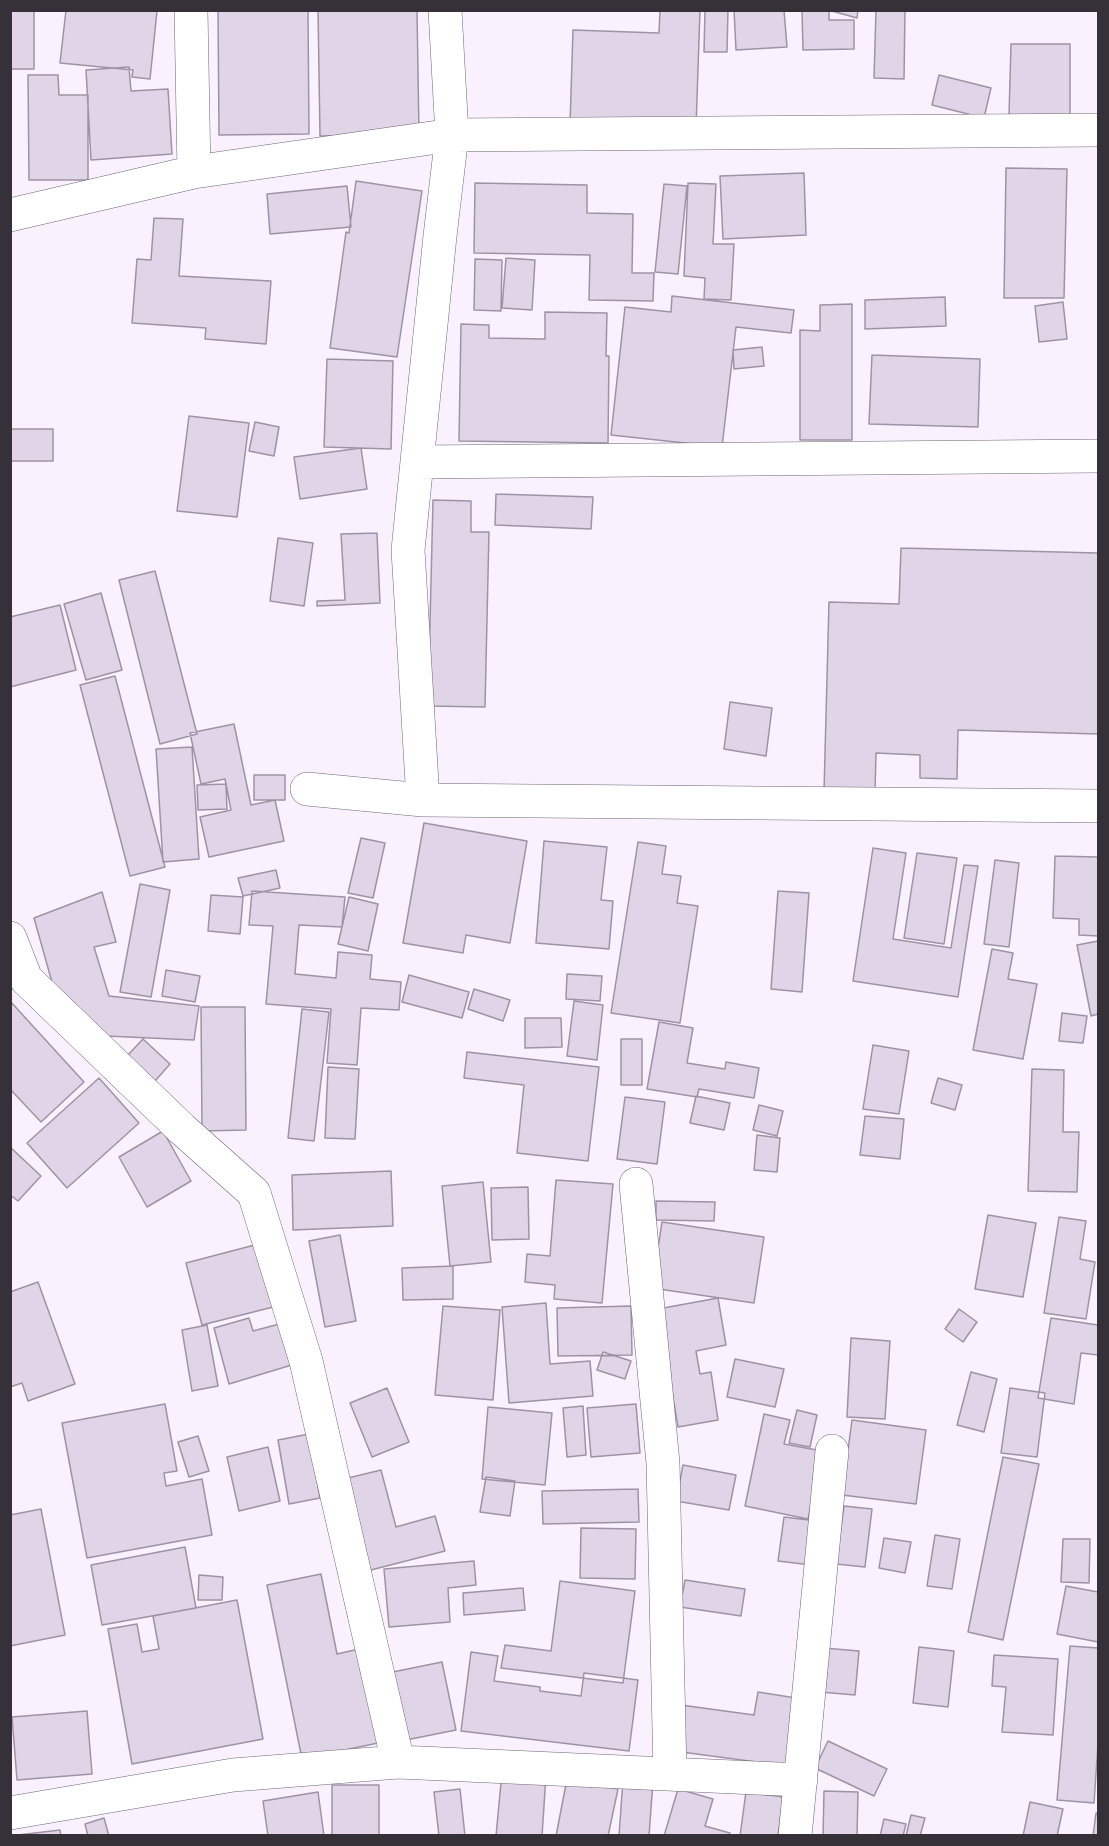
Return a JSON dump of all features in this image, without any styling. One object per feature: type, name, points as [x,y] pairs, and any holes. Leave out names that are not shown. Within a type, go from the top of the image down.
[{"type":"street","points":[[192,10],[195,172]]},
{"type":"street","points":[[423,800],[408,550],[452,135],[445,10]]},
{"type":"street","points":[[10,215],[195,172],[452,135],[1098,130]]},
{"type":"street","points":[[417,462],[1098,456]]},
{"type":"street","points":[[307,789],[423,800],[1098,806]]},
{"type":"street","points":[[10,938],[26,979],[182,1129],[254,1193],[306,1360],[398,1762]]},
{"type":"street","points":[[636,1184],[663,1463],[670,1774]]},
{"type":"street","points":[[795,1836],[832,1451]]},
{"type":"street","points":[[10,1813],[233,1775],[398,1762],[801,1780]]},
{"type":"building","points":[[10,10],[34,10],[34,69],[10,69]]},
{"type":"building","points":[[66,10],[157,11],[150,79],[132,77],[133,70],[60,63]]},
{"type":"building","points":[[218,10],[308,10],[309,134],[219,135]]},
{"type":"building","points":[[318,10],[417,10],[419,134],[320,136]]},
{"type":"building","points":[[660,10],[700,10],[696,128],[570,124],[573,30],[659,33]]},
{"type":"building","points":[[705,10],[728,10],[727,52],[704,52]]},
{"type":"building","points":[[734,10],[784,10],[787,47],[736,50]]},
{"type":"building","points":[[802,10],[829,10],[829,20],[854,20],[854,49],[803,50]]},
{"type":"building","points":[[828,10],[858,10],[857,18]]},
{"type":"building","points":[[876,10],[905,10],[904,79],[874,78]]},
{"type":"building","points":[[1011,44],[1070,44],[1070,115],[1009,115]]},
{"type":"building","points":[[129,67],[131,91],[168,89],[172,154],[91,160],[86,70]]},
{"type":"building","points":[[28,75],[58,75],[59,95],[88,95],[88,180],[29,180]]},
{"type":"building","points":[[939,75],[991,88],[984,118],[932,105]]},
{"type":"building","points":[[1006,168],[1067,169],[1064,298],[1004,298]]},
{"type":"building","points":[[804,173],[806,235],[723,239],[720,176]]},
{"type":"building","points":[[356,181],[422,191],[397,357],[330,348],[346,232],[349,233]]},
{"type":"building","points":[[475,183],[587,185],[587,213],[633,214],[632,273],[654,273],[653,301],[589,300],[590,255],[474,253]]},
{"type":"building","points":[[688,183],[716,184],[713,244],[734,244],[731,300],[704,299],[705,278],[684,276]]},
{"type":"building","points":[[664,184],[687,186],[678,274],[655,272]]},
{"type":"building","points":[[347,186],[351,227],[270,234],[267,194]]},
{"type":"building","points":[[154,218],[183,219],[179,276],[271,281],[266,344],[205,339],[206,328],[132,323],[137,259],[151,260]]},
{"type":"building","points":[[506,258],[535,260],[532,310],[502,308]]},
{"type":"building","points":[[475,259],[502,260],[501,311],[474,310]]},
{"type":"building","points":[[672,296],[794,310],[791,333],[736,327],[722,447],[611,435],[625,307],[671,312]]},
{"type":"building","points":[[945,297],[946,326],[865,329],[865,300]]},
{"type":"building","points":[[1063,302],[1067,339],[1039,342],[1035,306]]},
{"type":"building","points":[[852,304],[852,440],[800,440],[800,330],[820,331],[820,305]]},
{"type":"building","points":[[545,312],[607,313],[608,443],[459,441],[461,324],[489,325],[489,338],[545,339]]},
{"type":"building","points":[[762,347],[764,366],[734,369],[733,350]]},
{"type":"building","points":[[872,355],[980,359],[978,427],[869,424]]},
{"type":"building","points":[[327,359],[393,361],[391,449],[324,447]]},
{"type":"building","points":[[189,416],[249,423],[237,517],[177,511]]},
{"type":"building","points":[[255,422],[279,427],[274,456],[249,451]]},
{"type":"building","points":[[10,429],[53,429],[53,461],[10,461]]},
{"type":"building","points":[[361,448],[367,489],[300,499],[294,457]]},
{"type":"building","points":[[496,494],[593,497],[591,529],[495,525]]},
{"type":"building","points":[[433,500],[471,501],[471,532],[489,532],[485,707],[428,706]]},
{"type":"building","points":[[377,533],[380,603],[317,606],[317,601],[345,600],[341,534]]},
{"type":"building","points":[[278,538],[313,543],[304,606],[270,601]]},
{"type":"building","points":[[901,548],[1098,553],[1098,734],[958,730],[957,779],[920,778],[920,755],[876,753],[875,792],[824,791],[829,602],[899,604]]},
{"type":"building","points":[[155,571],[197,734],[160,744],[119,580]]},
{"type":"building","points":[[101,593],[122,670],[86,680],[64,604]]},
{"type":"building","points":[[60,605],[76,670],[10,687],[10,617]]},
{"type":"building","points":[[115,676],[165,867],[130,876],[80,685]]},
{"type":"building","points":[[730,702],[772,708],[766,756],[724,749]]},
{"type":"building","points":[[234,724],[251,805],[275,800],[284,841],[209,857],[200,817],[231,810],[225,779],[201,784],[190,733]]},
{"type":"building","points":[[192,747],[199,859],[163,862],[156,749]]},
{"type":"building","points":[[254,775],[285,775],[285,800],[254,800]]},
{"type":"building","points":[[226,784],[227,809],[198,810],[197,785]]},
{"type":"building","points":[[424,823],[527,841],[510,943],[466,935],[463,953],[403,943]]},
{"type":"building","points":[[361,838],[385,843],[373,898],[348,893]]},
{"type":"building","points":[[544,841],[607,847],[601,900],[613,901],[609,949],[536,943]]},
{"type":"building","points":[[638,842],[666,846],[662,874],[681,876],[677,903],[698,906],[680,1023],[611,1013]]},
{"type":"building","points":[[873,848],[906,853],[893,939],[951,948],[964,865],[978,866],[958,997],[853,981]]},
{"type":"building","points":[[917,853],[957,858],[944,944],[904,938]]},
{"type":"building","points":[[1055,856],[1098,857],[1098,936],[1079,935],[1079,919],[1053,918]]},
{"type":"building","points":[[995,860],[1019,863],[1009,947],[984,944]]},
{"type":"building","points":[[276,870],[280,888],[243,896],[238,878]]},
{"type":"building","points":[[140,884],[170,890],[151,997],[120,992]]},
{"type":"building","points":[[252,891],[345,897],[342,927],[299,925],[295,974],[336,978],[338,952],[372,955],[370,979],[401,982],[399,1010],[361,1008],[357,1065],[327,1063],[331,1009],[266,1004],[273,926],[249,925]]},
{"type":"building","points":[[778,891],[809,893],[802,992],[771,989]]},
{"type":"building","points":[[102,892],[116,942],[94,947],[109,996],[199,1006],[194,1040],[106,1036],[55,993],[34,918]]},
{"type":"building","points":[[211,895],[243,897],[240,934],[208,931]]},
{"type":"building","points":[[349,897],[378,904],[368,951],[338,944]]},
{"type":"building","points":[[1098,941],[1098,1014],[1091,1016],[1077,945]]},
{"type":"building","points":[[992,949],[1013,953],[1008,979],[1037,984],[1023,1059],[973,1050]]},
{"type":"building","points":[[166,970],[200,976],[195,1002],[162,996]]},
{"type":"building","points":[[567,974],[602,976],[600,1001],[566,999]]},
{"type":"building","points":[[409,975],[469,992],[462,1018],[402,1002]]},
{"type":"building","points":[[474,989],[510,1000],[503,1021],[468,1009]]},
{"type":"building","points":[[10,1001],[84,1082],[41,1122],[10,1089]]},
{"type":"building","points":[[574,1001],[603,1005],[597,1060],[567,1056]]},
{"type":"building","points":[[201,1007],[245,1007],[246,1130],[202,1131]]},
{"type":"building","points":[[302,1009],[329,1012],[314,1141],[288,1138]]},
{"type":"building","points":[[1062,1013],[1087,1016],[1083,1043],[1059,1041]]},
{"type":"building","points":[[525,1018],[561,1018],[562,1047],[525,1048]]},
{"type":"building","points":[[659,1022],[693,1028],[687,1063],[725,1069],[726,1062],[759,1068],[754,1098],[699,1089],[697,1097],[647,1089]]},
{"type":"building","points":[[143,1039],[170,1064],[155,1081],[127,1056]]},
{"type":"building","points":[[621,1039],[642,1039],[642,1085],[621,1085]]},
{"type":"building","points":[[873,1045],[909,1051],[899,1114],[863,1109]]},
{"type":"building","points":[[467,1052],[599,1067],[588,1161],[517,1153],[524,1085],[464,1078]]},
{"type":"building","points":[[328,1067],[359,1069],[355,1139],[325,1138]]},
{"type":"building","points":[[1032,1069],[1064,1070],[1063,1132],[1079,1132],[1077,1192],[1028,1191]]},
{"type":"building","points":[[99,1078],[139,1123],[67,1188],[27,1143]]},
{"type":"building","points":[[938,1078],[962,1085],[955,1110],[931,1103]]},
{"type":"building","points":[[696,1096],[730,1103],[724,1130],[690,1123]]},
{"type":"building","points":[[625,1097],[665,1102],[657,1164],[617,1159]]},
{"type":"building","points":[[759,1105],[783,1111],[777,1136],[753,1130]]},
{"type":"building","points":[[865,1116],[904,1119],[900,1159],[860,1155]]},
{"type":"building","points":[[163,1131],[191,1181],[147,1207],[119,1157]]},
{"type":"building","points":[[757,1135],[780,1138],[777,1172],[754,1170]]},
{"type":"building","points":[[10,1147],[41,1176],[18,1201],[10,1195]]},
{"type":"building","points":[[391,1171],[393,1226],[293,1230],[292,1175]]},
{"type":"building","points":[[556,1180],[613,1184],[602,1303],[554,1299],[555,1285],[525,1282],[527,1254],[550,1256]]},
{"type":"building","points":[[483,1182],[491,1262],[450,1266],[442,1186]]},
{"type":"building","points":[[528,1187],[529,1239],[492,1240],[491,1188]]},
{"type":"building","points":[[656,1201],[715,1202],[714,1221],[656,1220]]},
{"type":"building","points":[[988,1215],[1036,1223],[1023,1297],[975,1289]]},
{"type":"building","points":[[1059,1217],[1086,1221],[1080,1259],[1095,1262],[1086,1319],[1044,1313]]},
{"type":"building","points":[[662,1222],[764,1237],[754,1303],[652,1288]]},
{"type":"building","points":[[340,1235],[356,1321],[325,1327],[309,1241]]},
{"type":"building","points":[[266,1242],[281,1305],[202,1325],[186,1263]]},
{"type":"building","points":[[453,1266],[453,1299],[403,1300],[402,1268]]},
{"type":"building","points":[[38,1282],[75,1384],[28,1401],[22,1383],[10,1387],[10,1292]]},
{"type":"building","points":[[718,1298],[726,1345],[696,1351],[700,1374],[711,1372],[718,1420],[678,1427],[658,1309]]},
{"type":"building","points":[[546,1303],[550,1364],[590,1361],[593,1396],[509,1403],[502,1307]]},
{"type":"building","points":[[443,1306],[500,1310],[493,1400],[435,1395]]},
{"type":"building","points":[[631,1306],[632,1355],[558,1356],[557,1308]]},
{"type":"building","points":[[959,1309],[977,1322],[963,1342],[945,1329]]},
{"type":"building","points":[[249,1318],[253,1331],[283,1323],[295,1364],[229,1384],[214,1328]]},
{"type":"building","points":[[1051,1318],[1098,1325],[1098,1355],[1081,1353],[1074,1404],[1038,1398]]},
{"type":"building","points":[[207,1325],[218,1386],[192,1391],[182,1330]]},
{"type":"building","points":[[851,1338],[890,1341],[885,1419],[847,1417]]},
{"type":"building","points":[[603,1352],[631,1361],[625,1379],[597,1370]]},
{"type":"building","points":[[735,1359],[784,1369],[775,1407],[727,1397]]},
{"type":"building","points":[[971,1372],[997,1379],[984,1432],[957,1425]]},
{"type":"building","points":[[387,1388],[409,1442],[372,1457],[350,1403]]},
{"type":"building","points":[[1010,1388],[1045,1393],[1037,1457],[1001,1453]]},
{"type":"building","points":[[165,1404],[177,1471],[164,1473],[166,1486],[202,1479],[212,1535],[87,1558],[62,1423]]},
{"type":"building","points":[[636,1404],[640,1453],[591,1457],[587,1408]]},
{"type":"building","points":[[583,1406],[586,1455],[567,1457],[563,1408]]},
{"type":"building","points":[[488,1407],[552,1413],[545,1485],[482,1479]]},
{"type":"building","points":[[797,1410],[817,1415],[810,1447],[789,1443]]},
{"type":"building","points":[[764,1414],[790,1420],[784,1444],[822,1451],[808,1519],[745,1506]]},
{"type":"building","points":[[852,1420],[926,1430],[916,1504],[842,1495]]},
{"type":"building","points":[[309,1434],[320,1498],[289,1504],[278,1440]]},
{"type":"building","points":[[198,1436],[209,1471],[189,1477],[178,1442]]},
{"type":"building","points":[[268,1447],[280,1501],[239,1511],[227,1457]]},
{"type":"building","points":[[1003,1457],[1039,1464],[1003,1640],[968,1632]]},
{"type":"building","points":[[683,1465],[736,1475],[729,1510],[676,1501]]},
{"type":"building","points":[[381,1470],[396,1527],[435,1516],[445,1551],[367,1571],[344,1479]]},
{"type":"building","points":[[486,1477],[515,1481],[510,1516],[480,1512]]},
{"type":"building","points":[[638,1489],[639,1522],[543,1524],[542,1491]]},
{"type":"building","points":[[844,1506],[872,1509],[865,1567],[836,1564]]},
{"type":"building","points":[[41,1509],[65,1635],[10,1646],[10,1515]]},
{"type":"building","points":[[784,1517],[817,1521],[811,1565],[778,1561]]},
{"type":"building","points":[[581,1528],[636,1529],[635,1579],[580,1578]]},
{"type":"building","points":[[935,1535],[960,1539],[952,1589],[927,1586]]},
{"type":"building","points":[[884,1538],[911,1542],[905,1573],[879,1568]]},
{"type":"building","points":[[1063,1539],[1090,1539],[1089,1583],[1061,1582]]},
{"type":"building","points":[[185,1547],[196,1608],[102,1625],[91,1565]]},
{"type":"building","points":[[474,1561],[476,1585],[448,1588],[450,1622],[389,1627],[384,1569]]},
{"type":"building","points":[[321,1574],[337,1654],[359,1649],[378,1743],[302,1759],[267,1585]]},
{"type":"building","points":[[199,1575],[223,1577],[222,1600],[198,1600]]},
{"type":"building","points":[[685,1580],[745,1589],[741,1616],[680,1607]]},
{"type":"building","points":[[560,1581],[635,1591],[623,1683],[501,1668],[505,1645],[551,1651]]},
{"type":"building","points":[[1066,1586],[1098,1592],[1098,1642],[1057,1634]]},
{"type":"building","points":[[523,1588],[525,1610],[464,1615],[463,1593]]},
{"type":"building","points":[[237,1600],[263,1739],[132,1764],[108,1629],[137,1624],[142,1652],[159,1649],[153,1616]]},
{"type":"building","points":[[1070,1646],[1098,1648],[1098,1744],[1094,1803],[1057,1800]]},
{"type":"building","points":[[919,1647],[954,1651],[948,1707],[913,1703]]},
{"type":"building","points":[[824,1648],[859,1651],[855,1695],[820,1692]]},
{"type":"building","points":[[471,1652],[498,1656],[494,1681],[540,1687],[540,1691],[581,1696],[584,1673],[638,1680],[629,1751],[461,1731]]},
{"type":"building","points":[[994,1655],[1058,1659],[1053,1735],[1002,1732],[1006,1687],[992,1686]]},
{"type":"building","points":[[442,1662],[456,1730],[396,1742],[383,1674]]},
{"type":"building","points":[[758,1692],[796,1698],[787,1766],[674,1751],[681,1705],[754,1715]]},
{"type":"building","points":[[87,1711],[92,1774],[17,1780],[12,1717]]},
{"type":"building","points":[[828,1741],[887,1769],[874,1796],[815,1768]]},
{"type":"building","points":[[502,1772],[546,1775],[542,1836],[496,1836]]},
{"type":"building","points":[[567,1779],[618,1789],[608,1836],[556,1836]]},
{"type":"building","points":[[623,1779],[653,1781],[649,1836],[619,1836]]},
{"type":"building","points":[[332,1785],[379,1785],[379,1836],[332,1836]]},
{"type":"building","points":[[460,1789],[465,1836],[439,1836],[434,1792]]},
{"type":"building","points":[[678,1789],[713,1799],[705,1826],[730,1833],[729,1836],[664,1836]]},
{"type":"building","points":[[824,1791],[858,1792],[857,1836],[823,1836]]},
{"type":"building","points":[[318,1792],[324,1836],[268,1836],[263,1801]]},
{"type":"building","points":[[746,1792],[783,1797],[778,1836],[740,1836]]},
{"type":"building","points":[[1030,1802],[1063,1809],[1057,1836],[1023,1836]]},
{"type":"building","points":[[1096,1813],[1098,1814],[1098,1836],[1093,1836]]},
{"type":"building","points":[[911,1815],[925,1818],[920,1836],[906,1836]]},
{"type":"building","points":[[104,1818],[109,1836],[88,1836],[85,1824]]},
{"type":"building","points":[[884,1819],[906,1824],[903,1836],[880,1836]]},
{"type":"building","points":[[60,1830],[61,1836],[18,1836],[18,1835]]}]
